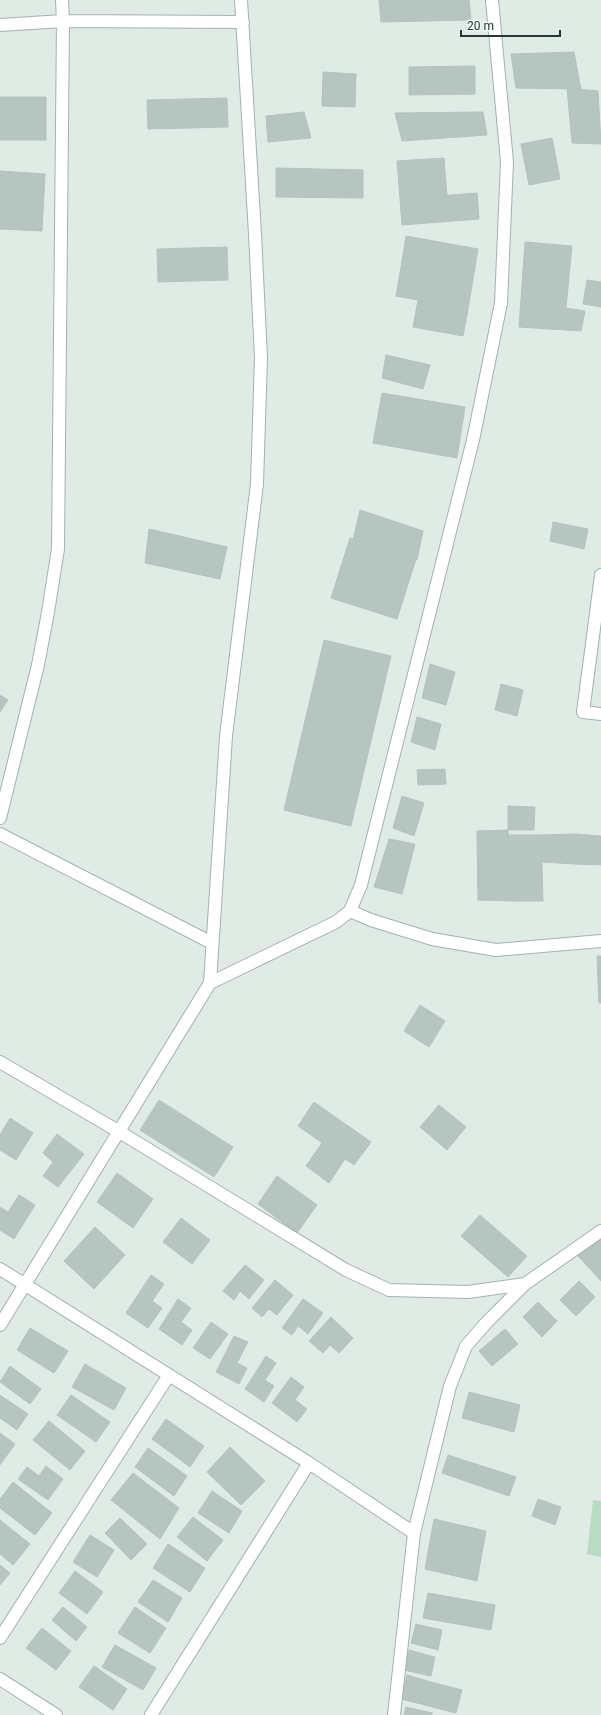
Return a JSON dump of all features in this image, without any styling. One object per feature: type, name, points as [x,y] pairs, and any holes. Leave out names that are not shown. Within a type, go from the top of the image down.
[{"type":"street","points":[[0,818],[38,665],[58,549],[62,0]]},
{"type":"street","points":[[0,1325],[210,983],[226,736],[257,484],[261,358],[256,234],[241,0]]},
{"type":"street","points":[[210,983],[336,922],[350,911],[361,885],[469,455],[501,302],[507,162],[492,0]]},
{"type":"street","points":[[0,25],[63,21],[243,22]]},
{"type":"street","points":[[601,575],[583,712],[601,714]]},
{"type":"street","points":[[0,834],[212,943]]},
{"type":"street","points":[[350,911],[371,920],[432,939],[496,950],[601,941]]},
{"type":"street","points":[[0,1062],[118,1131],[346,1270],[389,1290],[468,1292],[525,1284]]},
{"type":"street","points":[[394,1715],[414,1533],[450,1386],[466,1346],[487,1322],[525,1284],[601,1231]]},
{"type":"street","points":[[0,1269],[309,1463],[414,1533]]},
{"type":"street","points":[[0,1638],[169,1375]]},
{"type":"street","points":[[151,1715],[309,1463]]},
{"type":"street","points":[[0,1679],[56,1715]]},
{"type":"green space","points":[[593,1500],[601,1501],[601,1557],[587,1554]]},
{"type":"building","points":[[379,0],[469,0],[471,20],[381,22]]},
{"type":"building","points":[[574,52],[581,89],[516,88],[511,54]]},
{"type":"building","points":[[475,66],[475,94],[409,95],[409,67]]},
{"type":"building","points":[[323,72],[356,74],[355,107],[322,106]]},
{"type":"building","points":[[567,88],[598,91],[601,144],[572,143]]},
{"type":"building","points":[[0,97],[46,97],[46,140],[0,140]]},
{"type":"building","points":[[227,98],[228,127],[148,129],[147,100]]},
{"type":"building","points":[[304,112],[311,138],[268,142],[266,116]]},
{"type":"building","points":[[483,112],[487,135],[402,141],[395,113]]},
{"type":"building","points":[[552,138],[560,179],[529,185],[521,144]]},
{"type":"building","points":[[444,158],[447,196],[400,199],[397,161]]},
{"type":"building","points":[[276,168],[363,170],[363,198],[276,197]]},
{"type":"building","points":[[0,171],[45,174],[42,231],[0,229]]},
{"type":"building","points":[[477,193],[479,219],[402,225],[400,199]]},
{"type":"building","points":[[406,236],[478,249],[473,279],[401,267]]},
{"type":"building","points":[[525,242],[572,246],[566,308],[585,311],[581,331],[519,327]]},
{"type":"building","points":[[227,247],[228,280],[158,282],[157,249]]},
{"type":"building","points":[[401,267],[473,279],[468,309],[396,296]]},
{"type":"building","points":[[587,280],[601,282],[601,307],[583,304]]},
{"type":"building","points":[[418,300],[468,309],[463,336],[413,327]]},
{"type":"building","points":[[386,355],[430,365],[423,389],[382,378]]},
{"type":"building","points":[[382,393],[465,407],[457,458],[373,443]]},
{"type":"building","points":[[360,510],[423,531],[417,560],[353,540]]},
{"type":"building","points":[[553,522],[588,529],[584,549],[550,541]]},
{"type":"building","points":[[149,529],[227,547],[220,579],[145,563]]},
{"type":"building","points":[[350,538],[416,559],[397,619],[331,598]]},
{"type":"building","points":[[324,640],[391,656],[351,826],[284,810]]},
{"type":"building","points":[[430,664],[455,672],[446,705],[422,698]]},
{"type":"building","points":[[501,684],[523,690],[517,716],[495,710]]},
{"type":"building","points":[[0,695],[8,700],[0,712]]},
{"type":"building","points":[[417,717],[441,724],[435,750],[411,742]]},
{"type":"building","points":[[445,769],[446,784],[418,785],[417,770]]},
{"type":"building","points":[[402,796],[424,803],[414,836],[393,828]]},
{"type":"building","points":[[508,806],[535,807],[534,830],[508,830]]},
{"type":"building","points":[[508,830],[512,901],[478,900],[477,831]]},
{"type":"building","points":[[575,834],[575,864],[542,862],[541,835]]},
{"type":"building","points":[[575,834],[601,836],[601,865],[575,864]]},
{"type":"building","points":[[508,835],[541,835],[543,901],[512,901]]},
{"type":"building","points":[[389,839],[415,844],[402,894],[374,887]]},
{"type":"building","points":[[597,956],[601,956],[601,1003],[599,1003]]},
{"type":"building","points":[[420,1005],[445,1021],[429,1047],[404,1031]]},
{"type":"building","points":[[159,1100],[233,1147],[214,1177],[140,1130]]},
{"type":"building","points":[[314,1102],[371,1142],[354,1165],[298,1126]]},
{"type":"building","points":[[439,1105],[466,1127],[447,1150],[420,1127]]},
{"type":"building","points":[[10,1118],[33,1133],[16,1160],[0,1150],[0,1135]]},
{"type":"building","points":[[57,1134],[84,1154],[58,1187],[43,1176],[53,1162],[43,1153]]},
{"type":"building","points":[[322,1143],[345,1159],[329,1183],[306,1166]]},
{"type":"building","points":[[117,1173],[153,1199],[133,1228],[97,1202]]},
{"type":"building","points":[[277,1176],[317,1205],[297,1233],[258,1204]]},
{"type":"building","points":[[19,1195],[35,1205],[14,1239],[0,1230],[0,1207],[8,1212]]},
{"type":"building","points":[[480,1215],[527,1256],[508,1277],[461,1236]]},
{"type":"building","points":[[181,1218],[210,1240],[192,1264],[163,1242]]},
{"type":"building","points":[[95,1227],[125,1255],[94,1289],[64,1261]]},
{"type":"building","points":[[598,1237],[601,1240],[601,1281],[578,1256]]},
{"type":"building","points":[[245,1265],[264,1280],[249,1299],[240,1291],[234,1300],[223,1291]]},
{"type":"building","points":[[151,1275],[164,1284],[152,1301],[162,1308],[148,1328],[126,1313]]},
{"type":"building","points":[[275,1280],[293,1295],[277,1315],[269,1309],[262,1317],[252,1308]]},
{"type":"building","points":[[579,1281],[595,1297],[576,1316],[560,1300]]},
{"type":"building","points":[[178,1299],[191,1308],[181,1322],[192,1330],[182,1345],[159,1329]]},
{"type":"building","points":[[303,1299],[323,1313],[308,1334],[298,1326],[292,1335],[282,1328]]},
{"type":"building","points":[[538,1302],[557,1321],[542,1337],[523,1317]]},
{"type":"building","points":[[331,1317],[353,1338],[339,1353],[330,1345],[323,1353],[309,1341]]},
{"type":"building","points":[[211,1322],[228,1334],[210,1359],[193,1348]]},
{"type":"building","points":[[30,1328],[68,1351],[54,1373],[17,1350]]},
{"type":"building","points":[[505,1329],[518,1344],[492,1366],[479,1351]]},
{"type":"building","points":[[234,1336],[248,1342],[237,1363],[247,1368],[239,1384],[216,1372]]},
{"type":"building","points":[[266,1356],[276,1363],[265,1380],[274,1386],[264,1402],[245,1389]]},
{"type":"building","points":[[85,1364],[126,1388],[114,1410],[72,1387]]},
{"type":"building","points":[[10,1366],[41,1389],[30,1404],[0,1382]]},
{"type":"building","points":[[291,1377],[304,1387],[295,1400],[307,1409],[297,1422],[272,1403]]},
{"type":"building","points":[[469,1392],[520,1405],[514,1432],[462,1418]]},
{"type":"building","points":[[0,1395],[28,1414],[17,1430],[0,1418]]},
{"type":"building","points":[[71,1395],[110,1422],[96,1442],[57,1415]]},
{"type":"building","points":[[166,1419],[204,1446],[190,1467],[152,1439]]},
{"type":"building","points":[[49,1421],[85,1451],[70,1470],[33,1440]]},
{"type":"building","points":[[0,1433],[15,1444],[0,1465]]},
{"type":"building","points":[[230,1447],[265,1481],[241,1505],[207,1472]]},
{"type":"building","points":[[148,1448],[187,1476],[174,1496],[135,1467]]},
{"type":"building","points":[[448,1455],[516,1477],[509,1496],[442,1473]]},
{"type":"building","points":[[46,1466],[63,1479],[48,1500],[18,1479],[27,1467],[39,1476]]},
{"type":"building","points":[[133,1473],[179,1508],[160,1539],[111,1500]]},
{"type":"building","points":[[13,1482],[52,1513],[35,1535],[0,1508],[0,1499]]},
{"type":"building","points":[[212,1491],[242,1511],[229,1533],[198,1513]]},
{"type":"building","points":[[538,1499],[561,1507],[555,1525],[532,1516]]},
{"type":"building","points":[[193,1517],[223,1540],[207,1561],[177,1537]]},
{"type":"building","points":[[120,1518],[147,1544],[131,1560],[105,1533]]},
{"type":"building","points":[[434,1519],[486,1531],[477,1581],[425,1569]]},
{"type":"building","points":[[0,1520],[30,1544],[13,1565],[0,1554]]},
{"type":"building","points":[[90,1535],[114,1550],[97,1577],[73,1562]]},
{"type":"building","points":[[168,1544],[205,1568],[190,1592],[153,1568]]},
{"type":"building","points":[[0,1565],[10,1573],[0,1585]]},
{"type":"building","points":[[75,1571],[103,1592],[87,1614],[59,1593]]},
{"type":"building","points":[[153,1580],[182,1598],[168,1622],[138,1602]]},
{"type":"building","points":[[428,1593],[495,1605],[491,1630],[423,1618]]},
{"type":"building","points":[[63,1607],[87,1627],[76,1641],[52,1620]]},
{"type":"building","points":[[135,1607],[166,1628],[150,1653],[118,1633]]},
{"type":"building","points":[[416,1624],[442,1630],[438,1650],[411,1643]]},
{"type":"building","points":[[42,1628],[71,1651],[56,1670],[26,1648]]},
{"type":"building","points":[[115,1645],[156,1668],[143,1690],[102,1667]]},
{"type":"building","points":[[409,1650],[435,1657],[431,1676],[404,1670]]},
{"type":"building","points":[[94,1666],[127,1689],[113,1710],[79,1687]]},
{"type":"building","points":[[407,1675],[431,1682],[425,1705],[401,1699]]},
{"type":"building","points":[[431,1682],[462,1690],[456,1713],[425,1705]]},
{"type":"building","points":[[406,1707],[432,1713],[432,1715],[404,1715]]}]
